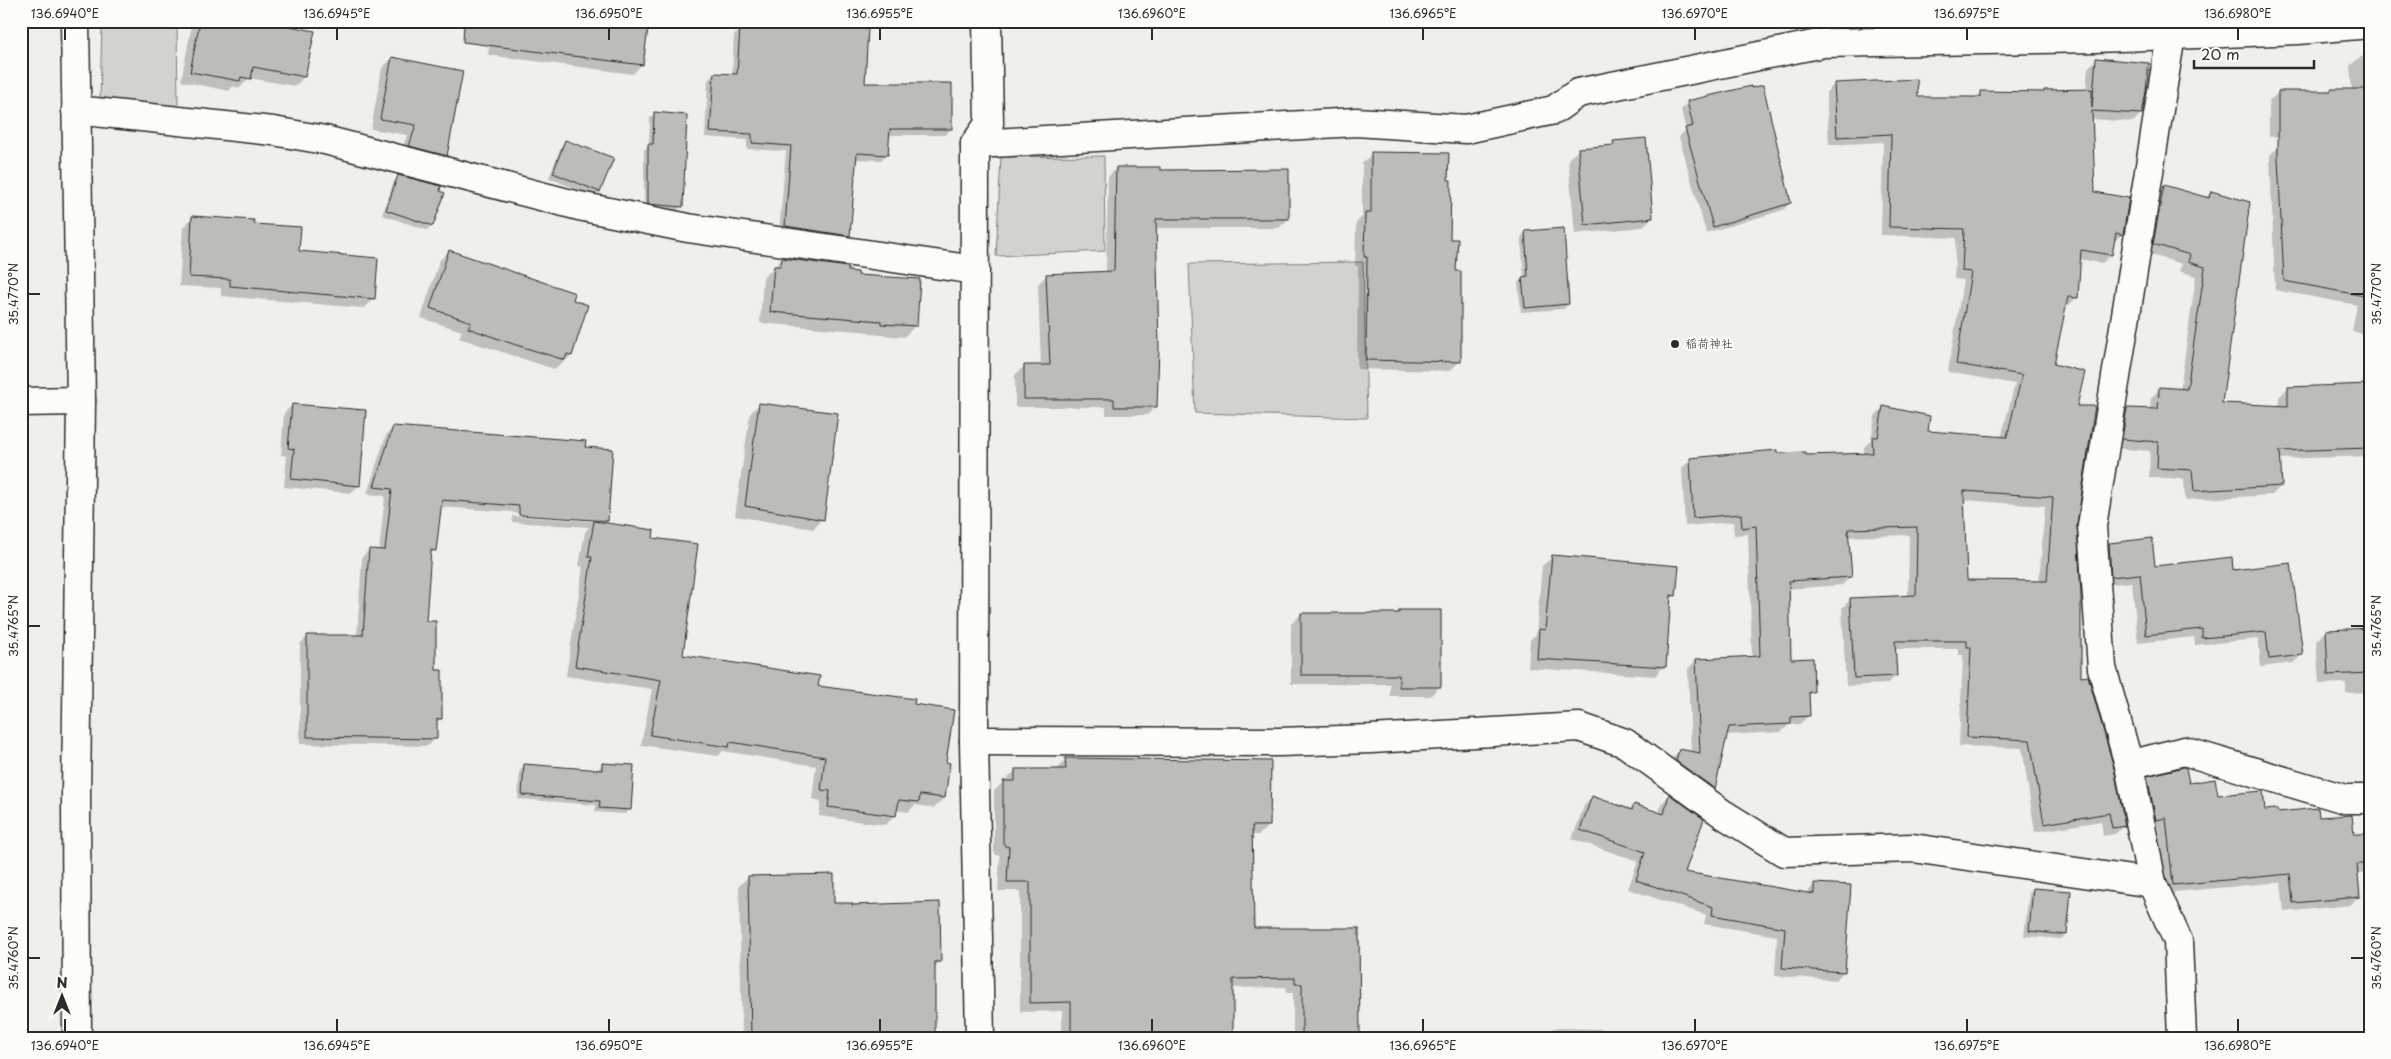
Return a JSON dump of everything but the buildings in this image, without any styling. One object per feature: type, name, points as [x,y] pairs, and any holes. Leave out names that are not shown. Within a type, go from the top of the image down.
[{"type":"street","points":[[75,21],[80,401],[76,794],[77,1038]]},
{"type":"street","points":[[980,1038],[974,741],[975,144],[989,124],[987,21]]},
{"type":"street","points":[[975,144],[1356,122],[1466,129],[1554,110],[1578,93],[1823,43],[2171,28],[2298,30],[2370,24]]},
{"type":"street","points":[[2171,28],[2092,526],[2102,668],[2129,765],[2152,883],[2178,941],[2182,1038]]},
{"type":"street","points":[[76,110],[273,131],[325,140],[579,206],[661,223],[975,270]]},
{"type":"street","points":[[21,402],[80,401]]},
{"type":"street","points":[[974,741],[1279,742],[1371,739],[1579,727],[1626,743],[1723,814],[1784,852],[1913,848],[2152,883]]},
{"type":"street","points":[[2129,765],[2184,751],[2345,799],[2370,799]]},
{"type":"shaded area","points":[[102,21],[177,21],[178,108],[100,101]]},
{"type":"shaded area","points":[[1104,156],[1105,251],[996,256],[1001,157]]},
{"type":"shaded area","points":[[1363,262],[1367,418],[1195,413],[1189,264]]},
{"type":"place","name":"稲荷神社","points":[[1675,344]]}]
